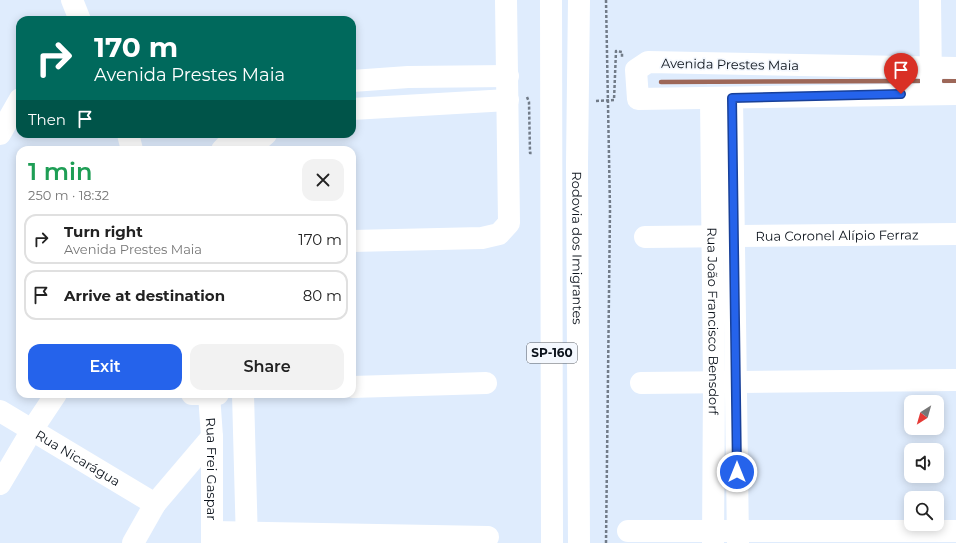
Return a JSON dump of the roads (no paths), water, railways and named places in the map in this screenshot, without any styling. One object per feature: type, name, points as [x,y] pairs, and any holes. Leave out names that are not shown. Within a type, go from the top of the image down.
[{"type":"main road","points":[[356,241],[482,238],[499,234],[509,223],[506,0]]},
{"type":"main road","name":"Rodovia dos Imigrantes","points":[[551,0],[552,543]]},
{"type":"main road","name":"Rodovia dos Imigrantes","points":[[579,0],[577,164],[579,543]]},
{"type":"main road","points":[[930,0],[931,94]]},
{"type":"main road","name":"Avenida Prestes Maia","points":[[956,68],[931,69],[648,62],[636,70],[638,99],[956,94]]},
{"type":"main road","points":[[356,81],[408,77],[508,76]]},
{"type":"main road","name":"Rua João Francisco Bensdorf","points":[[732,98],[735,236],[737,538]]},
{"type":"main road","name":"Rua João Francisco Bensdorf","points":[[711,99],[714,383],[713,538]]},
{"type":"main road","points":[[356,109],[508,100]]},
{"type":"main road","points":[[0,134],[16,106]]},
{"type":"main road","points":[[226,146],[233,138]]},
{"type":"main road","points":[[252,146],[262,138]]},
{"type":"main road","name":"Rua Coronel Alípio Ferraz","points":[[645,237],[956,234]]},
{"type":"main road","points":[[641,383],[956,380]]},
{"type":"main road","points":[[356,387],[486,383]]},
{"type":"main road","points":[[0,484],[32,430],[53,398]]},
{"type":"main road","name":"Rua Frei Gaspar","points":[[207,398],[212,437],[212,538]]},
{"type":"main road","points":[[243,398],[247,538]]},
{"type":"main road","name":"Rua Nicarágua","points":[[0,411],[155,504]]},
{"type":"main road","points":[[133,543],[155,504],[212,437]]},
{"type":"main road","points":[[628,531],[713,538],[737,538],[956,531]]},
{"type":"main road","points":[[212,538],[488,537]]},
{"type":"waterway","points":[[661,82],[919,81]]},
{"type":"waterway","points":[[944,81],[956,81]]}]
